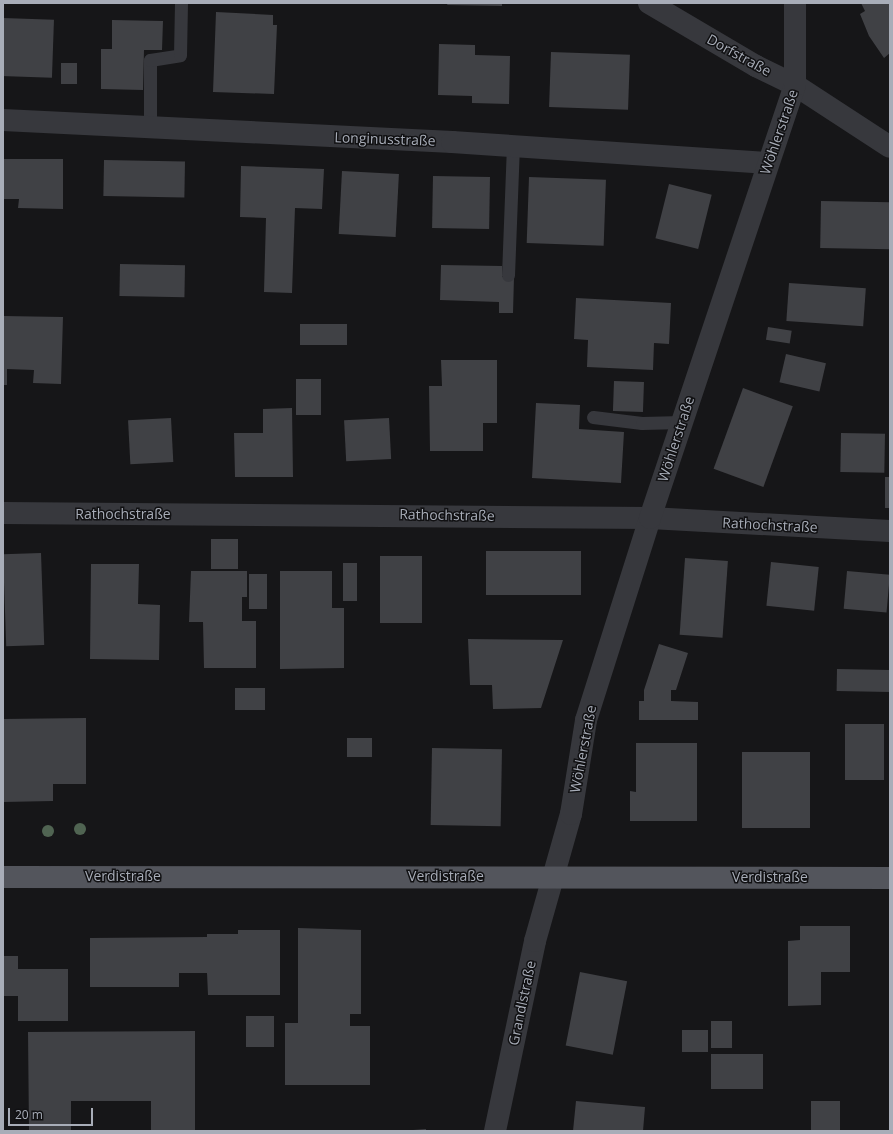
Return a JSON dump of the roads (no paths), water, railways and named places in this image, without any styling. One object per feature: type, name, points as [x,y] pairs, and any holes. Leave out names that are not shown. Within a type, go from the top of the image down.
[{"type":"main road","name":"Verdistraße","points":[[3,876],[890,878]]},
{"type":"street","name":"Dorfstraße","points":[[649,3],[756,66],[795,85],[890,147]]},
{"type":"street","name":"Wöhlerstraße","points":[[554,877],[571,814],[586,720],[650,518],[767,163],[795,85],[795,3]]},
{"type":"street","name":"Longinusstraße","points":[[3,120],[513,146],[767,163]]},
{"type":"street","name":"Rathochstraße","points":[[3,513],[650,518],[890,532]]},
{"type":"street","name":"Grandlstraße","points":[[495,1131],[535,941],[554,877]]},
{"type":"lane","points":[[150,128],[150,60],[180,55],[181,3]]},
{"type":"lane","points":[[508,275],[513,146]]},
{"type":"lane","points":[[592,417],[642,423],[682,422]]}]
